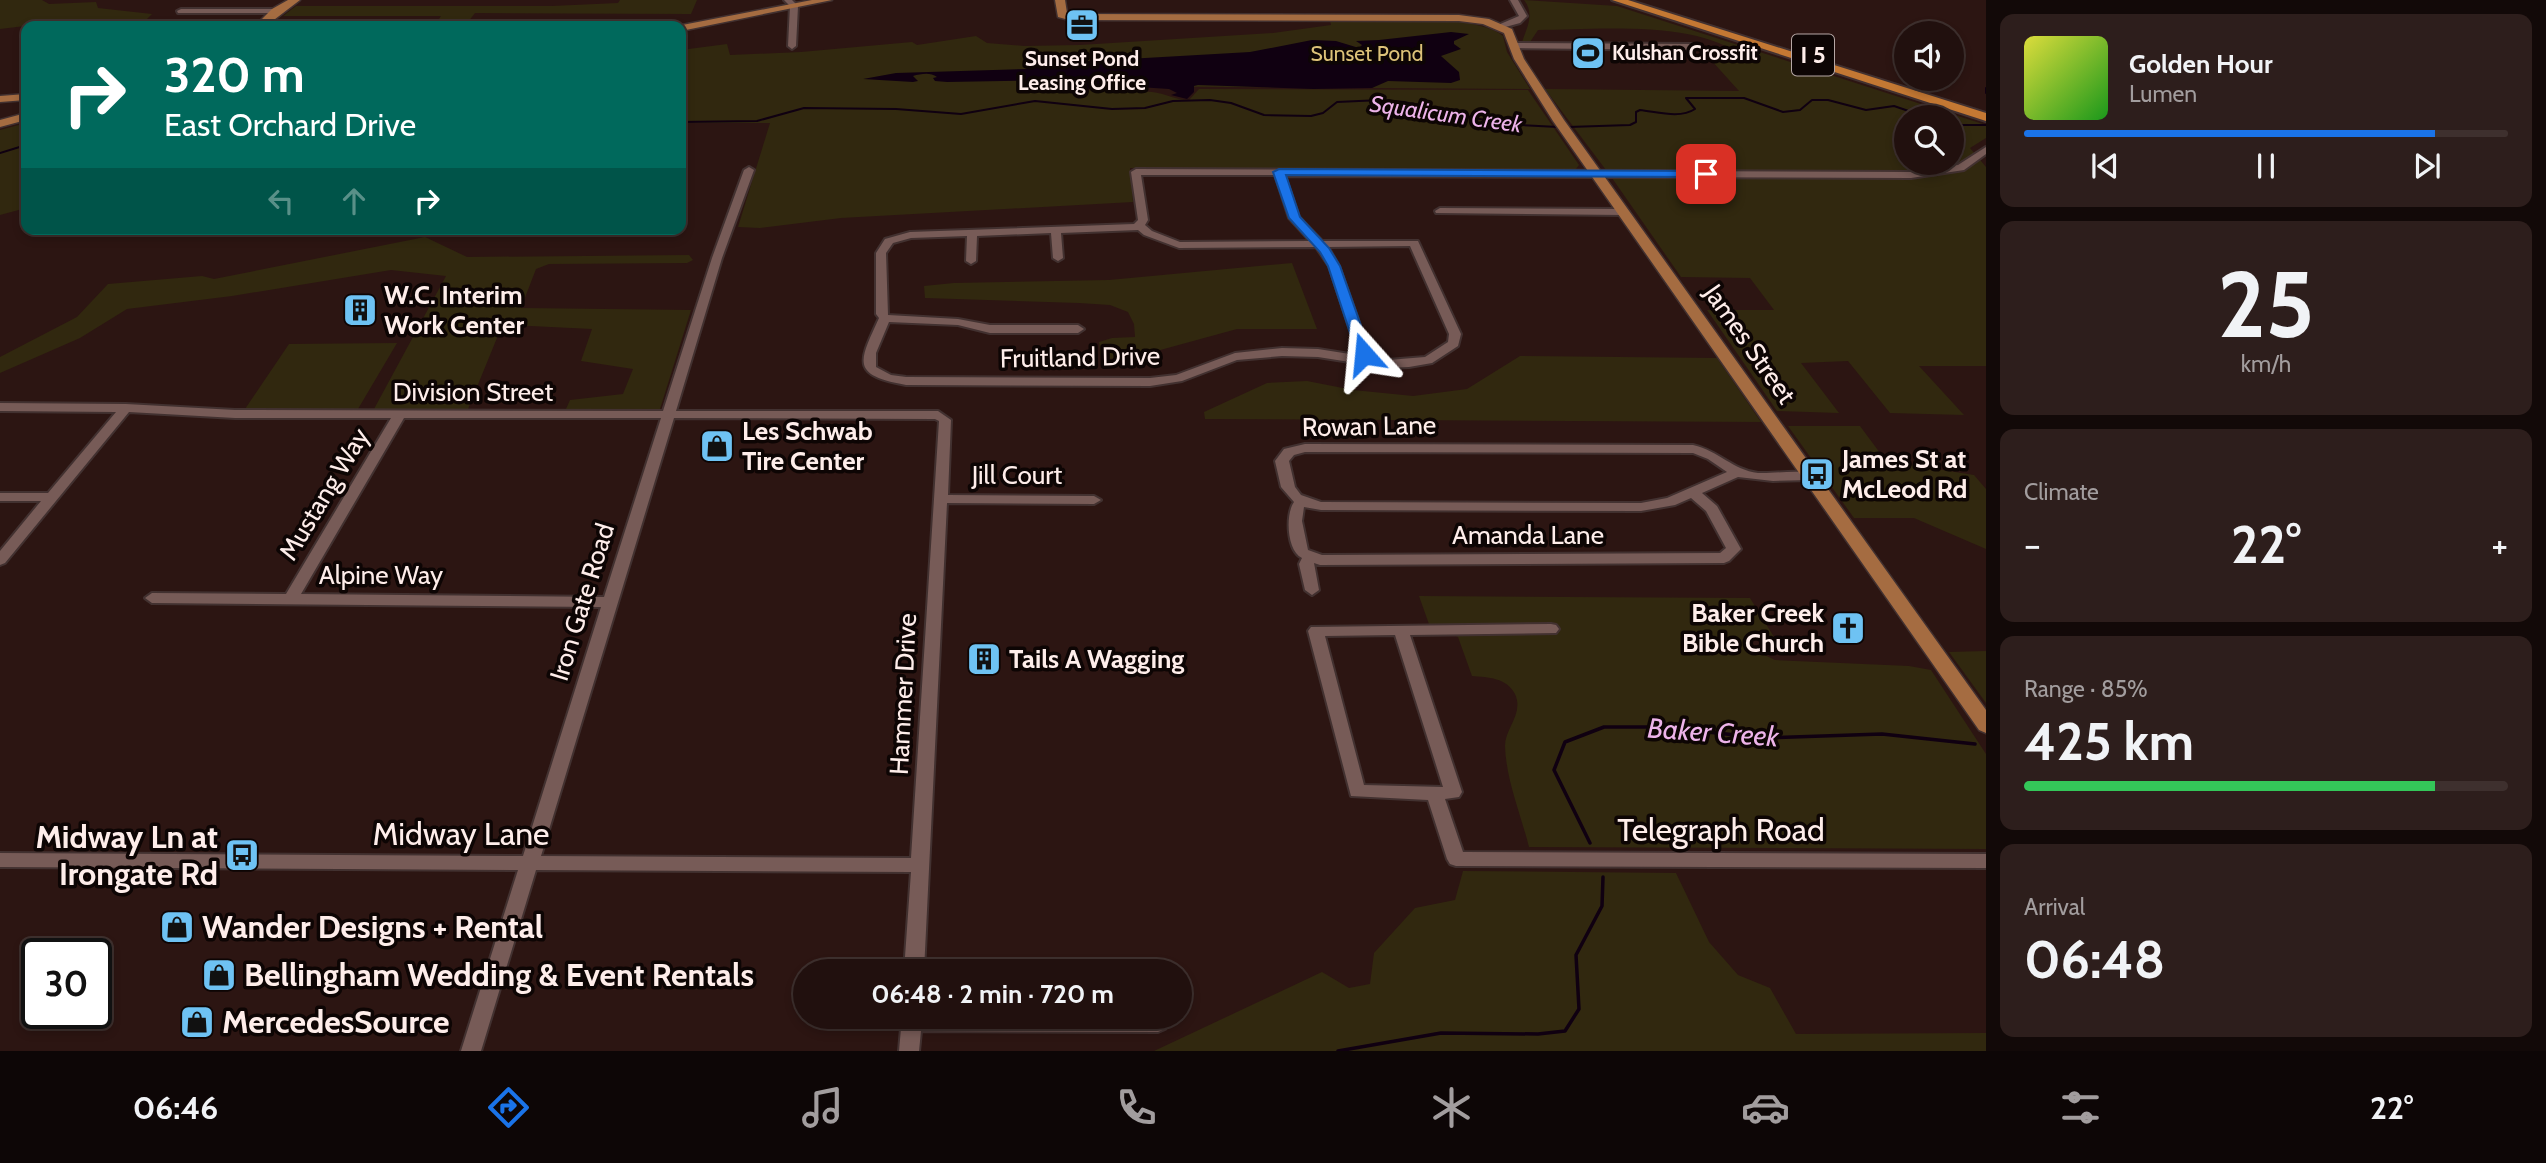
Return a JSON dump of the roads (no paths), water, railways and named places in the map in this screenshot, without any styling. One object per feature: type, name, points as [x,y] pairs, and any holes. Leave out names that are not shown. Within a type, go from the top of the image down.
[{"type":"highway","points":[[1607,0],[1661,14]]},
{"type":"highway","name":"I 5","points":[[1617,0],[1986,117]]},
{"type":"highway","name":"I 5","points":[[1640,0],[1986,109]]},
{"type":"main road","points":[[276,11],[283,0]]},
{"type":"main road","points":[[265,21],[295,0]]},
{"type":"main road","points":[[686,26],[791,3],[827,0]]},
{"type":"main road","points":[[1060,0],[1064,16],[1459,18],[1479,20],[1502,27]]},
{"type":"main road","name":"James Street","points":[[1502,27],[1510,33],[1519,59],[1559,121],[1986,725]]},
{"type":"main road","points":[[0,99],[21,97]]},
{"type":"main road","points":[[0,124],[21,118]]},
{"type":"street","points":[[1502,27],[1517,22],[1523,16],[1514,0]]},
{"type":"street","points":[[791,3],[792,46]]},
{"type":"street","points":[[181,11],[276,11]]},
{"type":"street","points":[[1515,46],[1692,47]]},
{"type":"street","points":[[1140,226],[1143,220],[1136,172],[1920,175],[1961,168],[1986,150]]},
{"type":"street","name":"Iron Gate Road","points":[[471,1051],[716,259],[750,170]]},
{"type":"street","points":[[1279,172],[1294,218],[1334,266],[1362,345],[1363,360]]},
{"type":"street","points":[[1440,211],[1624,212]]},
{"type":"street","name":"Fruitland Drive","points":[[1140,226],[1148,233],[1179,245],[1414,243],[1455,334],[1454,342],[1428,360],[1388,364],[1318,353],[1282,352],[1235,357],[1178,378],[1150,382],[906,381],[877,376],[868,364],[867,358],[884,317],[881,314],[881,253],[885,244],[895,238],[910,235],[1140,226]]},
{"type":"street","points":[[1056,230],[1058,258]]},
{"type":"street","points":[[971,261],[972,233]]},
{"type":"street","points":[[884,317],[958,322],[990,329],[1078,329]]},
{"type":"street","name":"Division Street","points":[[0,407],[127,408],[215,414],[938,415],[945,420]]},
{"type":"street","points":[[0,560],[127,408]]},
{"type":"street","name":"Mustang Way","points":[[290,599],[400,414]]},
{"type":"street","name":"Hammer Drive","points":[[915,959],[945,420]]},
{"type":"street","name":"Rowan Lane","points":[[1300,503],[1289,490],[1282,461],[1289,452],[1305,448],[1693,449],[1714,455],[1738,472],[1757,476],[1810,476]]},
{"type":"street","points":[[1312,590],[1306,564],[1310,556],[1302,553],[1293,517],[1295,508],[1300,503],[1335,506],[1641,507],[1670,502],[1738,472]]},
{"type":"street","name":"Amanda Lane","points":[[1310,556],[1320,560],[1724,558],[1734,549],[1712,509],[1693,493]]},
{"type":"street","points":[[0,498],[51,498]]},
{"type":"street","name":"Jill Court","points":[[940,499],[1094,499]]},
{"type":"street","name":"Alpine Way","points":[[152,598],[609,602]]},
{"type":"street","points":[[1401,630],[1453,792],[1435,794],[1357,791],[1316,631],[1401,630],[1551,629]]},
{"type":"street","name":"Telegraph Road","points":[[1435,794],[1456,859],[1986,861]]},
{"type":"street","name":"Midway Lane","points":[[0,860],[528,865],[921,865]]},
{"type":"street","points":[[909,1051],[911,1029]]},
{"type":"waterway","name":"Squalicum Creek","points":[[1986,88],[1986,93]]},
{"type":"waterway","name":"Squalicum Creek","points":[[1568,127],[1630,125],[1636,122],[1636,112],[1640,110],[1683,114],[1695,109],[1686,98],[1744,98],[1783,112],[1800,110],[1812,100],[1828,100],[1866,110],[1894,106]]},
{"type":"waterway","name":"Squalicum Creek","points":[[686,122],[757,121],[804,108],[896,109],[961,114],[1035,101],[1112,109],[1145,108],[1173,101],[1210,100],[1231,103],[1264,115],[1311,116],[1323,113],[1337,102],[1381,100],[1404,102],[1502,124],[1558,127]]},
{"type":"waterway","name":"Squalicum Creek","points":[[1964,125],[1986,125]]},
{"type":"waterway","name":"Squalicum Creek","points":[[0,153],[21,147]]},
{"type":"waterway","name":"Baker Creek","points":[[1590,843],[1554,770],[1565,742],[1604,727],[1660,727],[1764,738],[1882,734],[1975,744]]},
{"type":"waterway","name":"Baker Creek","points":[[1338,1051],[1441,1033],[1538,1034],[1565,1031],[1579,1009],[1576,955],[1602,906],[1603,877]]},
{"type":"place","name":"Sunset Pond Leasing Office","points":[[1082,25]]},
{"type":"place","name":"Kulshan Crossfit","points":[[1588,53]]},
{"type":"place","name":"W.C. Interim Work Center","points":[[360,310]]},
{"type":"place","name":"Les Schwab Tire Center","points":[[717,446]]},
{"type":"place","name":"James St at McLeod Rd","points":[[1817,474]]},
{"type":"place","name":"Baker Creek Bible Church","points":[[1848,628]]},
{"type":"place","name":"Tails A Wagging","points":[[984,659]]},
{"type":"place","name":"Midway Ln at Irongate Rd","points":[[242,855]]},
{"type":"place","name":"Wander Designs + Rental","points":[[177,927]]},
{"type":"place","name":"Bellingham Wedding & Event Rentals","points":[[219,975]]},
{"type":"place","name":"MercedesSource","points":[[197,1022]]},
{"type":"park label","name":"Sunset Pond","points":[[1367,54]]}]
